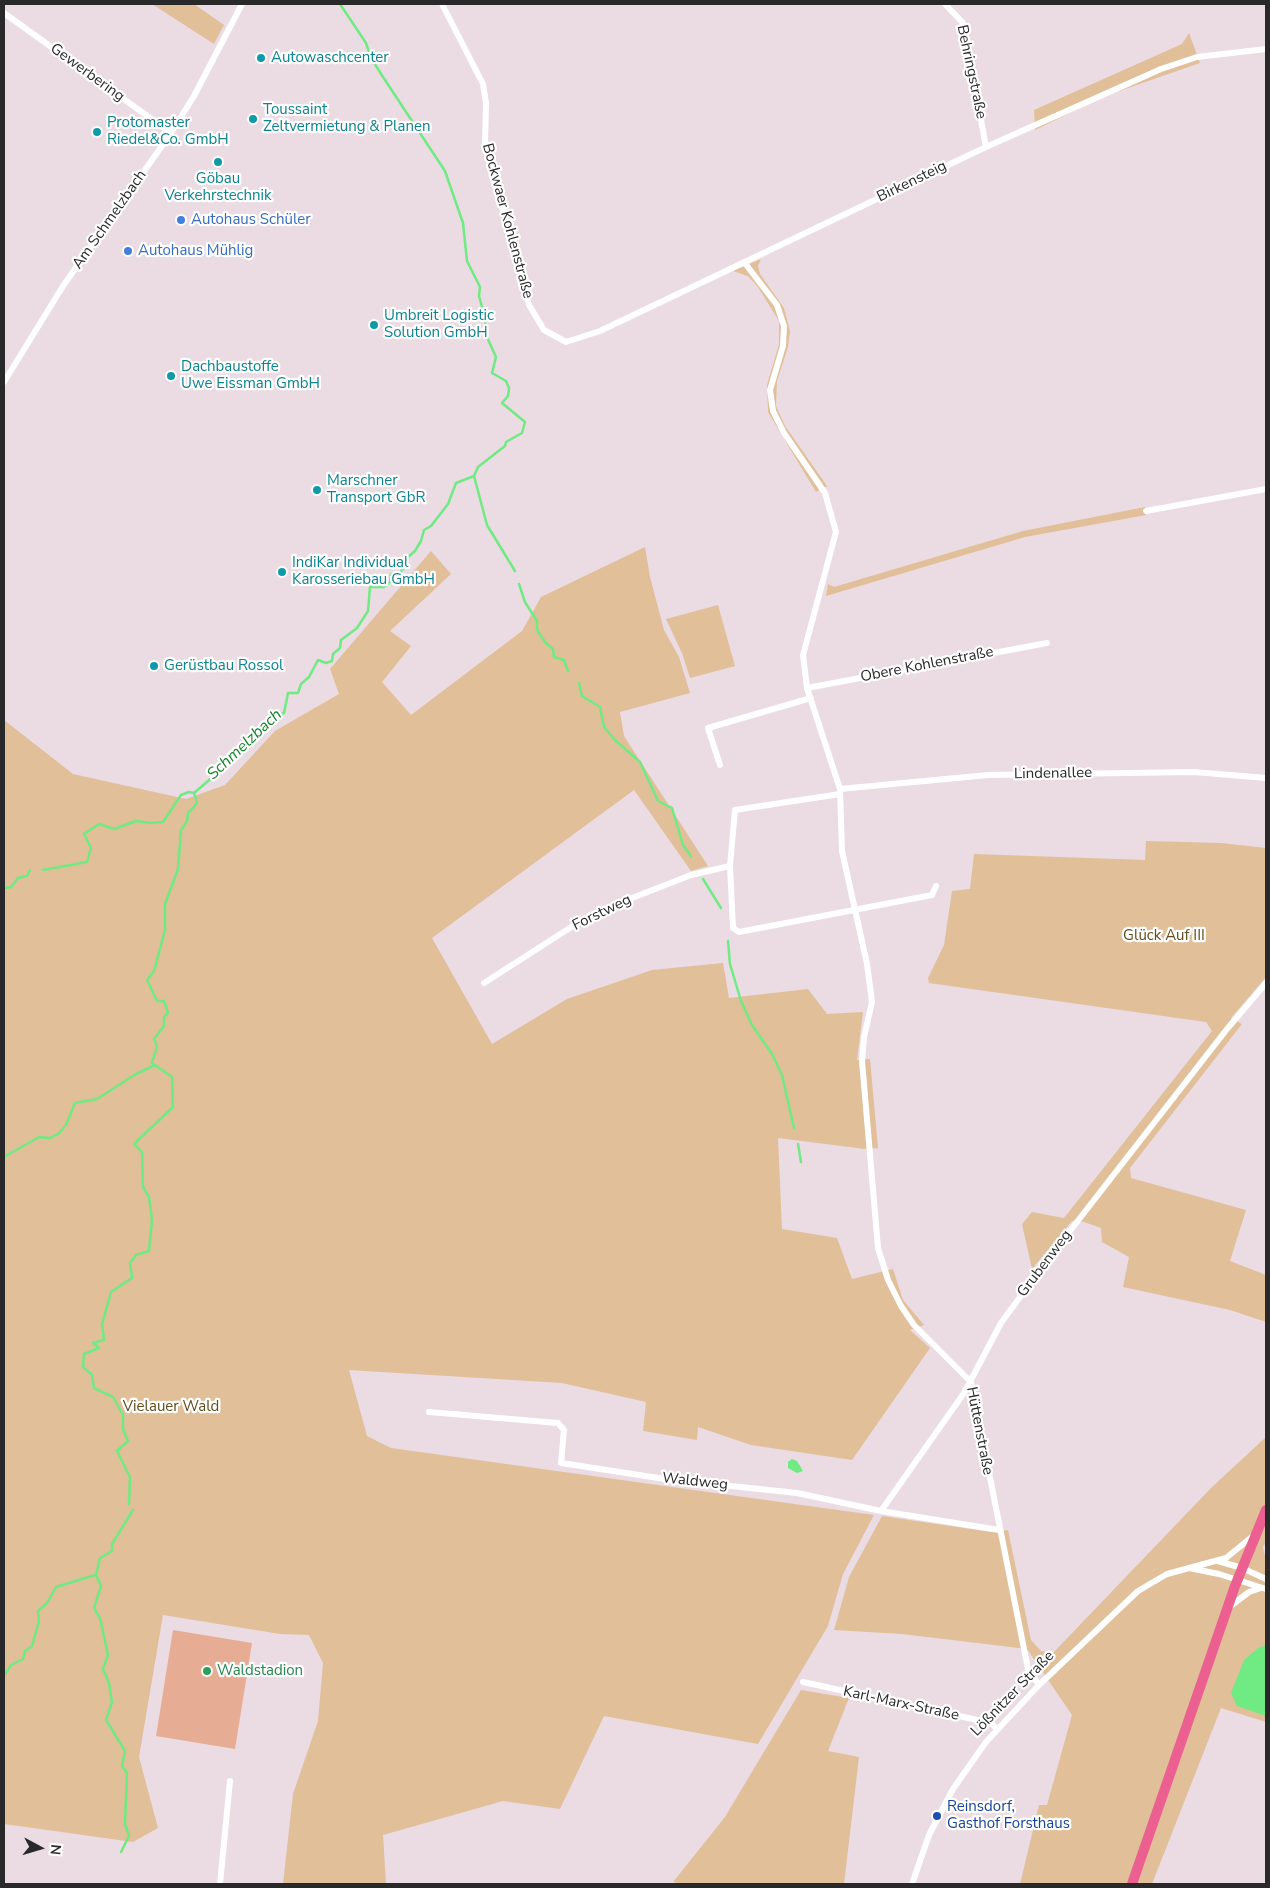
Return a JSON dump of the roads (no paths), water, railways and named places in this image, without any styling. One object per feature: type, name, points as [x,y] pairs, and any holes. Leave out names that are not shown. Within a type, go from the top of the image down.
[{"type":"main road","points":[[1132,1884],[1237,1579],[1266,1510]]},
{"type":"street","name":"Am Schmelzbach","points":[[4,382],[63,286],[171,133],[194,96],[242,4]]},
{"type":"street","name":"Bockwaer Kohlenstraße","points":[[442,4],[483,84],[486,102],[485,144],[529,305],[544,330],[566,342]]},
{"type":"street","name":"Behringstraße","points":[[945,4],[963,23],[986,146]]},
{"type":"street","name":"Gewerbering","points":[[4,13],[171,133]]},
{"type":"street","name":"Birkensteig","points":[[566,342],[600,331],[986,146],[1162,69],[1197,57],[1266,49]]},
{"type":"street","points":[[744,262],[776,305],[784,326],[783,346],[770,390],[773,410],[784,433],[826,493],[836,532],[803,655],[807,688],[840,792],[842,851],[855,910]]},
{"type":"street","points":[[1146,511],[1266,489]]},
{"type":"street","name":"Obere Kohlenstraße","points":[[807,688],[1047,643]]},
{"type":"street","points":[[720,765],[708,728],[811,698]]},
{"type":"street","name":"Lindenallee","points":[[840,792],[988,775],[1194,772],[1266,778]]},
{"type":"street","points":[[840,792],[735,810],[730,866],[733,928],[739,932],[932,895],[936,886]]},
{"type":"street","name":"Forstweg","points":[[484,983],[576,924],[627,900],[691,875],[730,866]]},
{"type":"street","name":"Hüttenstraße","points":[[855,910],[872,1002],[864,1037],[862,1061],[878,1248],[888,1280],[900,1306],[914,1325],[971,1382],[1028,1669],[1039,1685]]},
{"type":"street","name":"Grubenweg","points":[[880,1511],[971,1382],[1000,1323],[1227,1029],[1266,983]]},
{"type":"street","name":"Waldweg","points":[[429,1412],[558,1423],[564,1430],[561,1462],[665,1479],[797,1493],[880,1511],[999,1530]]},
{"type":"street","name":"Lößnitzer Straße","points":[[912,1884],[938,1816],[970,1763],[997,1729],[1039,1685],[1138,1591],[1167,1574],[1217,1561],[1233,1554],[1255,1535]]},
{"type":"street","name":"Lößnitzer Straße","points":[[1217,1561],[1242,1568],[1266,1579]]},
{"type":"street","points":[[1185,1568],[1237,1579],[1264,1588]]},
{"type":"street","points":[[1227,1608],[1247,1594],[1264,1588]]},
{"type":"street","name":"Karl-Marx-Straße","points":[[803,1682],[990,1723],[997,1729]]},
{"type":"street","points":[[220,1884],[230,1781]]},
{"type":"waterway","name":"Schmelzbach","points":[[129,1504],[130,1477],[117,1451],[128,1441],[123,1429],[123,1415],[113,1397],[94,1388],[92,1375],[83,1367],[84,1354],[99,1348],[93,1343],[104,1340],[102,1324],[111,1292],[132,1278],[130,1263],[136,1255],[149,1251],[152,1220],[149,1197],[143,1187],[142,1152],[134,1144],[173,1107],[172,1077],[152,1063],[157,1046],[154,1039],[164,1026],[164,1017],[168,1013],[164,1001],[157,1001],[147,980],[154,971],[165,930],[165,904],[178,869],[181,830],[187,821],[188,813],[197,802],[194,793],[221,770],[228,759],[236,756],[267,720],[284,713],[288,693],[298,693],[301,684],[309,677],[318,660],[326,663],[332,661],[333,654],[340,648],[341,640],[357,628],[368,611],[370,587],[384,587],[390,582],[391,574],[399,574],[406,565],[407,558],[415,551],[421,541],[424,530],[431,526],[448,504],[456,483],[474,476],[478,467],[505,446],[506,442],[522,433],[525,422],[502,403],[508,396],[509,388],[506,381],[492,373],[496,357],[486,335],[485,318],[479,296],[480,287],[467,261],[463,223],[445,171],[371,58],[366,43],[340,4]]},
{"type":"waterway","points":[[474,476],[487,525],[515,571]]},
{"type":"waterway","points":[[519,584],[525,602],[537,621],[537,630],[545,642],[553,649],[554,657],[564,660],[568,671]]},
{"type":"waterway","points":[[579,683],[582,696],[600,707],[604,727],[616,741],[640,762],[658,801],[672,808],[683,845],[691,856]]},
{"type":"waterway","points":[[43,870],[87,862],[91,848],[84,834],[99,824],[114,829],[136,821],[163,822],[181,795],[189,792],[194,793]]},
{"type":"waterway","points":[[4,888],[11,887],[18,878],[27,876],[30,870]]},
{"type":"waterway","points":[[703,879],[721,908]]},
{"type":"waterway","points":[[728,941],[730,964],[741,1001],[752,1025],[772,1054],[782,1075],[794,1128]]},
{"type":"waterway","points":[[4,1157],[39,1137],[50,1138],[58,1134],[66,1125],[75,1103],[97,1099],[136,1074],[155,1065]]},
{"type":"waterway","points":[[798,1144],[801,1162]]},
{"type":"waterway","name":"Schmelzbach","points":[[121,1852],[129,1836],[125,1824],[127,1773],[122,1766],[125,1751],[106,1720],[112,1702],[109,1683],[103,1669],[108,1655],[100,1618],[94,1608],[101,1586],[96,1575],[100,1558],[112,1551],[112,1544],[133,1510]]},
{"type":"waterway","points":[[4,1676],[11,1665],[23,1659],[25,1651],[32,1646],[39,1621],[38,1611],[47,1603],[56,1587],[95,1575]]},
{"type":"place","name":"Autowaschcenter","points":[[261,58]]},
{"type":"place","name":"Toussaint Zeltvermietung & Planen","points":[[253,119]]},
{"type":"place","name":"Protomaster Riedel&Co. GmbH","points":[[97,132]]},
{"type":"place","name":"Göbau Verkehrstechnik","points":[[218,162]]},
{"type":"place","name":"Autohaus Schüler","points":[[181,220]]},
{"type":"place","name":"Autohaus Mühlig","points":[[128,251]]},
{"type":"place","name":"Umbreit Logistic Solution GmbH","points":[[374,325]]},
{"type":"place","name":"Dachbaustoffe Uwe Eissman GmbH","points":[[171,376]]},
{"type":"place","name":"Marschner Transport GbR","points":[[317,490]]},
{"type":"place","name":"IndiKar Individual Karosseriebau GmbH","points":[[282,572]]},
{"type":"place","name":"Gerüstbau Rossol","points":[[154,666]]},
{"type":"place","name":"Waldstadion","points":[[207,1671]]},
{"type":"place","name":"Reinsdorf, Gasthof Forsthaus","points":[[937,1816]]},
{"type":"park label","name":"Glück Auf III","points":[[1164,936]]},
{"type":"park label","name":"Vielauer Wald","points":[[171,1407]]}]
